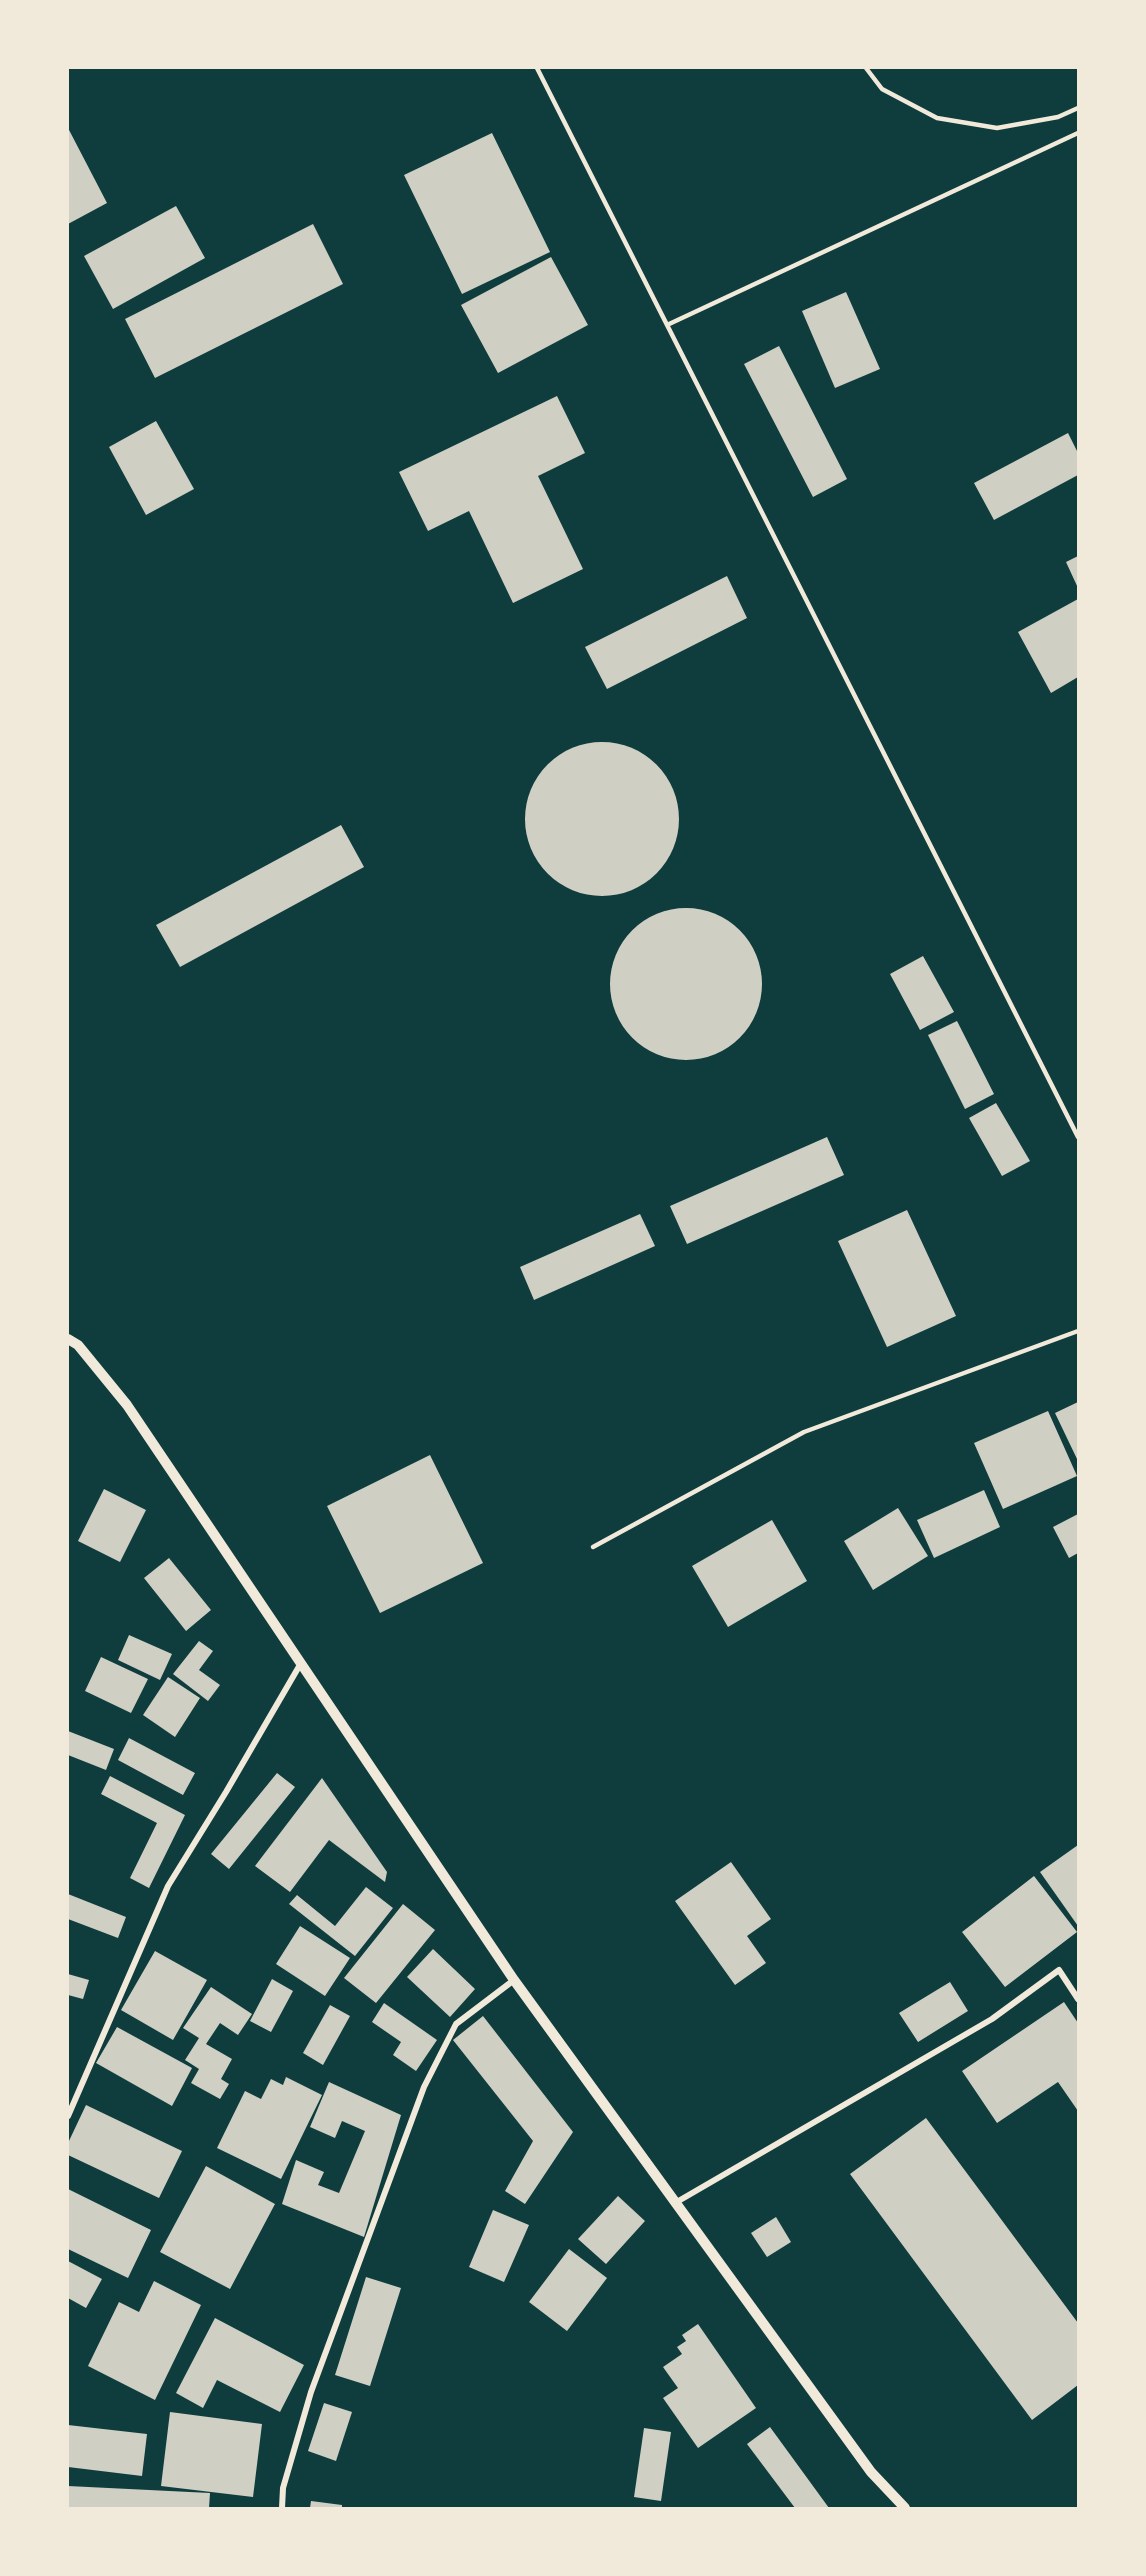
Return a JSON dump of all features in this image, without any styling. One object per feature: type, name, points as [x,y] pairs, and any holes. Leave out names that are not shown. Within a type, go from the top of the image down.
[{"type":"street","points":[[68,1339],[78,1345],[127,1405],[514,1980],[871,2472],[905,2508]]},
{"type":"street","points":[[68,2116],[168,1886],[301,1663]]},
{"type":"street","points":[[675,2203],[992,2019],[1059,1970],[1078,1999]]},
{"type":"street","points":[[282,2508],[282,2488],[311,2392],[424,2087],[456,2024],[514,1980]]},
{"type":"lane","points":[[537,68],[1078,1137]]},
{"type":"lane","points":[[866,68],[882,88],[937,118],[997,128],[1058,117],[1078,108]]},
{"type":"lane","points":[[667,325],[1078,133]]},
{"type":"lane","points":[[593,1547],[804,1432],[1078,1331]]},
{"type":"building","points":[[68,128],[107,203],[68,224]]},
{"type":"building","points":[[492,133],[550,252],[462,294],[404,175]]},
{"type":"building","points":[[176,206],[205,258],[113,309],[84,256]]},
{"type":"building","points":[[313,224],[343,284],[155,378],[125,319]]},
{"type":"building","points":[[551,257],[588,325],[498,373],[461,305]]},
{"type":"building","points":[[846,292],[880,369],[835,388],[802,311]]},
{"type":"building","points":[[779,346],[847,479],[813,497],[744,364]]},
{"type":"building","points":[[557,396],[585,453],[538,476],[583,569],[513,603],[469,511],[428,531],[399,472]]},
{"type":"building","points":[[156,421],[194,489],[146,515],[109,447]]},
{"type":"building","points":[[1068,433],[1078,453],[1078,475],[994,520],[974,483]]},
{"type":"building","points":[[1078,556],[1078,588],[1066,562]]},
{"type":"building","points":[[727,576],[747,618],[607,689],[585,647]]},
{"type":"building","points":[[1078,599],[1078,677],[1051,693],[1018,632]]},
{"type":"building","points":[[602,742],[631,748],[645,755],[656,765],[666,776],[673,790],[679,819],[673,848],[666,862],[656,873],[645,883],[631,890],[602,896],[573,890],[559,883],[548,873],[538,862],[531,848],[525,819],[531,790],[538,776],[548,765],[559,755],[573,748]]},
{"type":"building","points":[[341,825],[364,867],[180,967],[156,925]]},
{"type":"building","points":[[686,908],[715,913],[740,930],[757,955],[762,984],[757,1013],[740,1038],[715,1055],[686,1060],[657,1055],[632,1038],[615,1013],[610,984],[615,955],[632,930],[657,913]]},
{"type":"building","points":[[923,956],[954,1012],[920,1030],[890,974]]},
{"type":"building","points":[[957,1021],[994,1094],[965,1109],[928,1035]]},
{"type":"building","points":[[996,1103],[1030,1161],[1002,1176],[969,1118]]},
{"type":"building","points":[[827,1137],[844,1175],[687,1244],[670,1206]]},
{"type":"building","points":[[907,1210],[956,1316],[887,1347],[838,1241]]},
{"type":"building","points":[[640,1214],[655,1246],[534,1300],[520,1267]]},
{"type":"building","points":[[1078,1402],[1078,1461],[1055,1413]]},
{"type":"building","points":[[1048,1411],[1077,1476],[1003,1509],[974,1443]]},
{"type":"building","points":[[430,1455],[483,1563],[380,1613],[327,1506]]},
{"type":"building","points":[[104,1489],[146,1510],[120,1562],[78,1541]]},
{"type":"building","points":[[984,1490],[1000,1527],[934,1558],[917,1520]]},
{"type":"building","points":[[898,1508],[928,1556],[873,1590],[844,1541]]},
{"type":"building","points":[[1078,1514],[1078,1553],[1069,1558],[1053,1527]]},
{"type":"building","points":[[772,1520],[807,1581],[728,1627],[692,1566]]},
{"type":"building","points":[[169,1558],[211,1610],[186,1631],[144,1578]]},
{"type":"building","points":[[129,1635],[172,1654],[160,1680],[118,1660]]},
{"type":"building","points":[[199,1641],[213,1651],[199,1670],[220,1685],[208,1701],[173,1674]]},
{"type":"building","points":[[101,1657],[148,1679],[131,1713],[85,1691]]},
{"type":"building","points":[[168,1677],[200,1698],[175,1737],[143,1715]]},
{"type":"building","points":[[68,1731],[114,1749],[106,1770],[68,1755]]},
{"type":"building","points":[[129,1738],[195,1773],[183,1795],[118,1760]]},
{"type":"building","points":[[277,1773],[295,1787],[229,1869],[211,1854]]},
{"type":"building","points":[[110,1776],[185,1815],[149,1888],[130,1878],[157,1823],[101,1794]]},
{"type":"building","points":[[322,1778],[387,1872],[385,1882],[329,1840],[290,1892],[255,1866]]},
{"type":"building","points":[[1078,1845],[1078,1926],[1040,1872]]},
{"type":"building","points":[[731,1862],[771,1919],[747,1936],[766,1963],[735,1985],[675,1901]]},
{"type":"building","points":[[1034,1876],[1077,1932],[1005,1987],[962,1932]]},
{"type":"building","points":[[366,1887],[393,1908],[355,1956],[289,1904],[297,1895],[335,1926]]},
{"type":"building","points":[[68,1894],[126,1917],[118,1938],[68,1919]]},
{"type":"building","points":[[403,1904],[435,1930],[376,2003],[344,1978]]},
{"type":"building","points":[[300,1926],[350,1958],[325,1996],[276,1964]]},
{"type":"building","points":[[433,1949],[475,1989],[450,2017],[407,1977]]},
{"type":"building","points":[[155,1951],[207,1980],[173,2040],[121,2010]]},
{"type":"building","points":[[68,1974],[89,1980],[83,1999],[68,1995]]},
{"type":"building","points":[[272,1979],[293,1991],[271,2032],[250,2021]]},
{"type":"building","points":[[950,1982],[968,2011],[918,2042],[899,2013]]},
{"type":"building","points":[[211,1987],[252,2014],[238,2035],[220,2023],[206,2044],[232,2059],[221,2079],[229,2084],[220,2099],[191,2083],[199,2069],[185,2060],[199,2038],[183,2028]]},
{"type":"building","points":[[1064,2002],[1078,2023],[1078,2111],[1058,2082],[997,2123],[962,2071]]},
{"type":"building","points":[[384,2003],[437,2040],[416,2071],[393,2055],[401,2042],[372,2022]]},
{"type":"building","points":[[330,2005],[350,2016],[323,2065],[303,2053]]},
{"type":"building","points":[[483,2016],[573,2132],[525,2204],[505,2191],[533,2141],[453,2040]]},
{"type":"building","points":[[117,2027],[192,2068],[172,2106],[96,2063]]},
{"type":"building","points":[[286,2077],[322,2095],[281,2179],[217,2148],[245,2091],[261,2099],[271,2079],[283,2085]]},
{"type":"building","points":[[329,2082],[401,2115],[364,2237],[282,2204],[296,2160],[324,2172],[318,2185],[339,2193],[365,2131],[342,2121],[335,2138],[310,2127]]},
{"type":"building","points":[[86,2105],[182,2151],[159,2198],[68,2155],[68,2143]]},
{"type":"building","points":[[926,2118],[1078,2323],[1078,2385],[1032,2420],[850,2174]]},
{"type":"building","points":[[206,2166],[275,2204],[230,2289],[160,2252]]},
{"type":"building","points":[[68,2189],[151,2230],[128,2278],[68,2249]]},
{"type":"building","points":[[618,2196],[645,2221],[606,2264],[578,2239]]},
{"type":"building","points":[[493,2210],[529,2225],[504,2282],[469,2267]]},
{"type":"building","points":[[776,2217],[791,2242],[767,2257],[751,2233]]},
{"type":"building","points":[[569,2249],[607,2278],[567,2331],[529,2302]]},
{"type":"building","points":[[68,2261],[102,2279],[86,2308],[68,2298]]},
{"type":"building","points":[[366,2277],[401,2288],[370,2386],[335,2375]]},
{"type":"building","points":[[154,2281],[201,2305],[155,2400],[88,2366],[119,2302],[139,2312]]},
{"type":"building","points":[[215,2318],[304,2365],[280,2412],[217,2380],[203,2408],[176,2393]]},
{"type":"building","points":[[698,2324],[756,2408],[698,2448],[663,2398],[678,2388],[663,2367],[682,2354],[677,2347],[686,2341],[682,2335]]},
{"type":"building","points":[[324,2403],[352,2412],[336,2461],[308,2451]]},
{"type":"building","points":[[170,2412],[262,2424],[253,2497],[161,2486]]},
{"type":"building","points":[[68,2425],[147,2434],[142,2476],[68,2467]]},
{"type":"building","points":[[770,2427],[829,2508],[795,2508],[747,2444]]},
{"type":"building","points":[[644,2428],[671,2432],[661,2501],[634,2497]]},
{"type":"building","points":[[68,2486],[210,2493],[209,2508],[68,2508]]},
{"type":"building","points":[[311,2501],[342,2505],[342,2508],[310,2508]]}]
